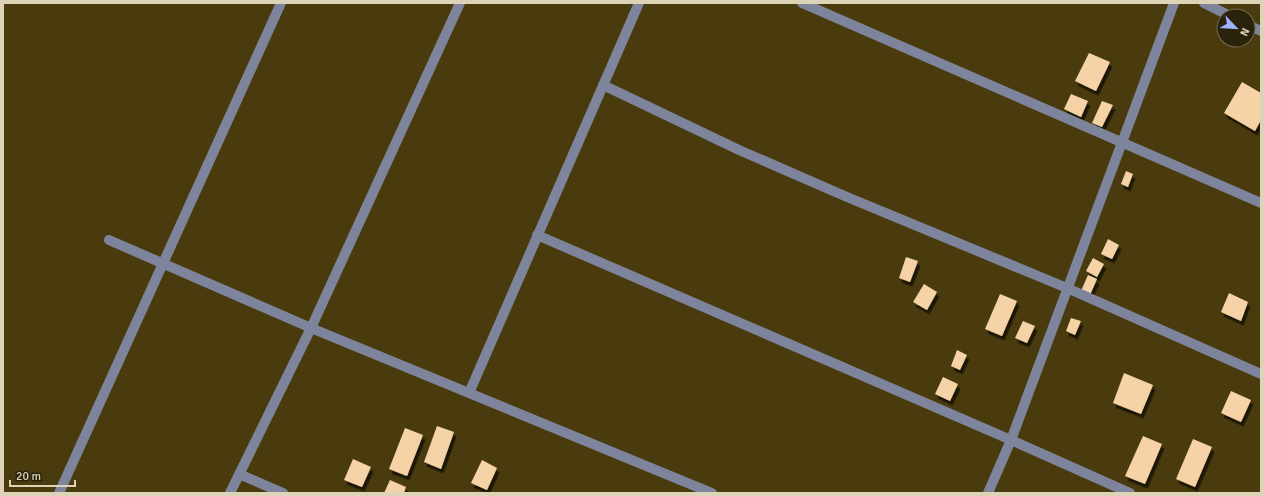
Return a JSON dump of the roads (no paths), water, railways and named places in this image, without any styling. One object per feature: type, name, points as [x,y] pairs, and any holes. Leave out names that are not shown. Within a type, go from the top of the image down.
[{"type":"street","points":[[59,493],[281,3]]},
{"type":"street","points":[[230,493],[311,328],[460,3]]},
{"type":"street","points":[[469,392],[639,3]]},
{"type":"street","points":[[802,3],[1261,203]]},
{"type":"street","points":[[988,493],[1011,440],[1174,3]]},
{"type":"street","points":[[1204,3],[1216,9]]},
{"type":"street","points":[[603,85],[739,150],[847,197],[1067,288],[1261,374]]},
{"type":"street","points":[[537,235],[1130,493]]},
{"type":"street","points":[[108,240],[311,328],[712,493]]},
{"type":"street","points":[[239,474],[283,493]]}]
